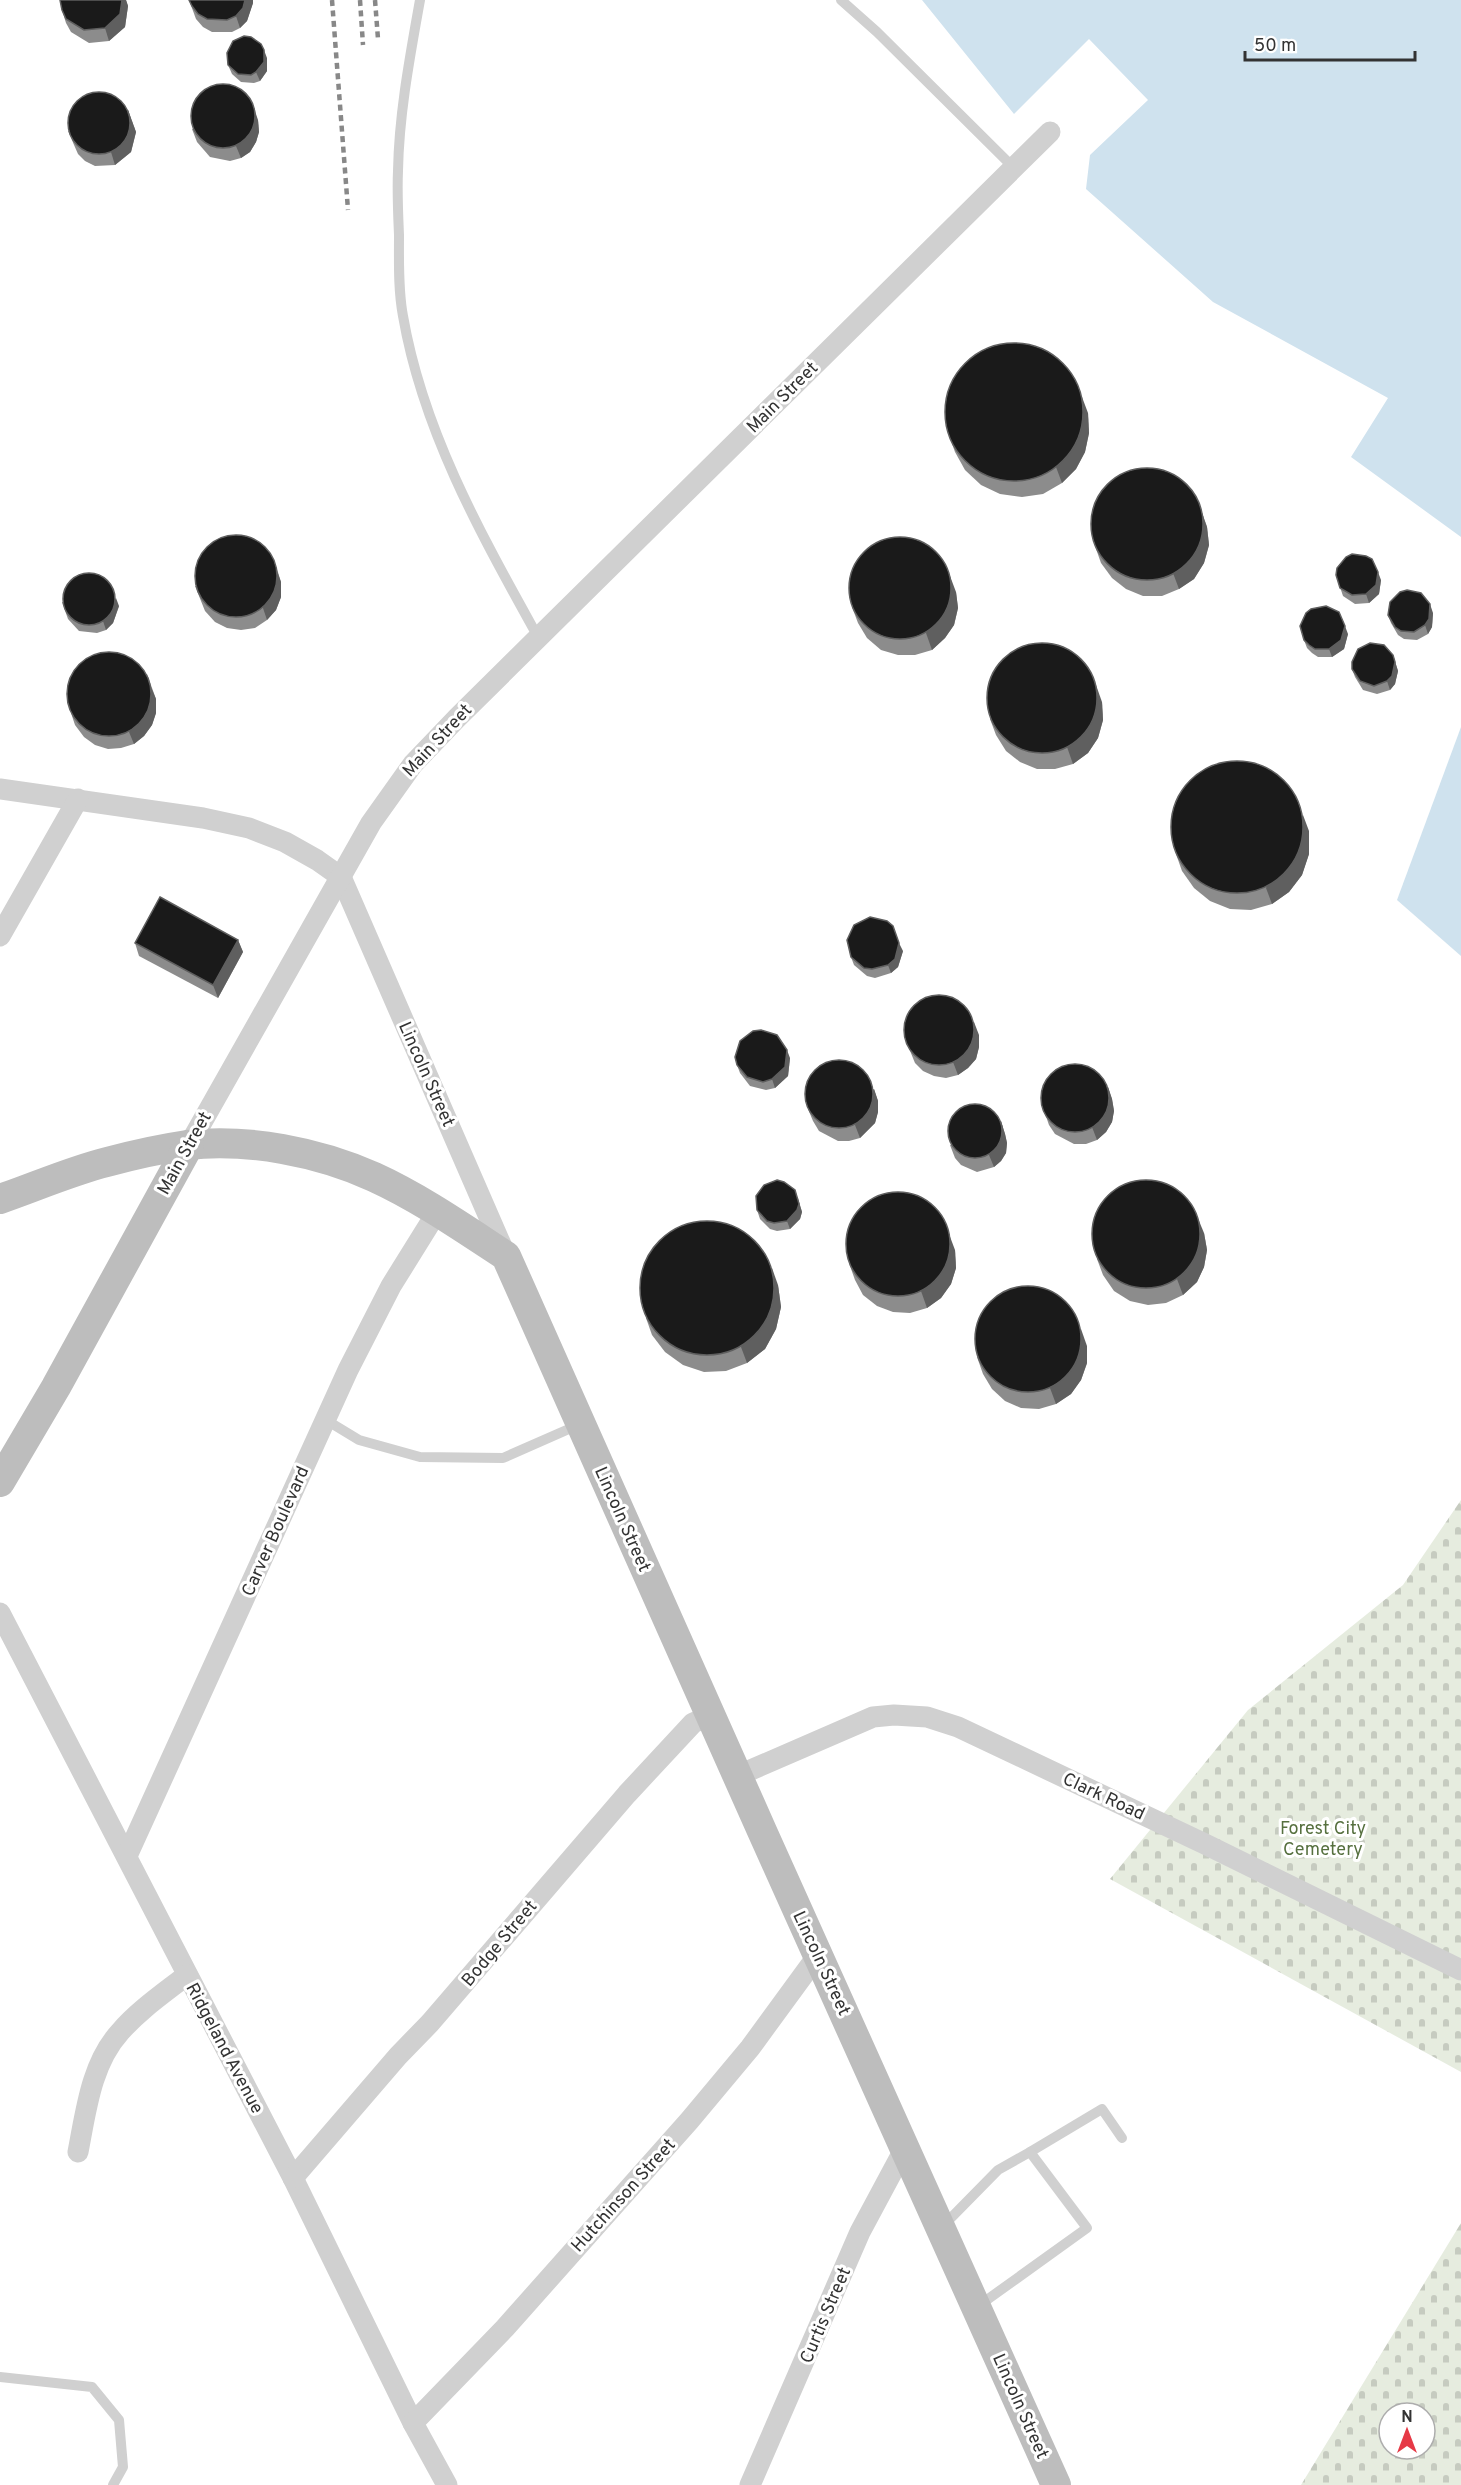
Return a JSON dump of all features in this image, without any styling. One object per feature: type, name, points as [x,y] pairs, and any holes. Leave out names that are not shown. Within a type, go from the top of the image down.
[{"type":"main road","points":[[0,1199],[105,1162],[189,1145],[257,1146],[338,1164],[374,1177],[437,1212],[506,1256]]},
{"type":"main road","name":"Main Street","points":[[0,1482],[67,1368],[189,1145]]},
{"type":"main road","name":"Lincoln Street","points":[[506,1256],[1056,2485]]},
{"type":"street","name":"Main Street","points":[[189,1145],[371,823],[413,764],[538,637],[1050,132]]},
{"type":"street","points":[[0,789],[203,818],[249,828],[301,851],[341,877]]},
{"type":"street","points":[[0,936],[78,799]]},
{"type":"street","name":"Lincoln Street","points":[[341,877],[506,1256]]},
{"type":"street","name":"Carver Boulevard","points":[[127,1856],[326,1420],[391,1286],[437,1212]]},
{"type":"street","name":"Ridgeland Avenue","points":[[0,1613],[293,2178],[413,2423],[447,2485]]},
{"type":"street","name":"Bodge Street","points":[[293,2178],[627,1794],[693,1723],[711,1715]]},
{"type":"street","name":"Clark Road","points":[[737,1776],[873,1717],[894,1715],[927,1717],[958,1727],[1174,1829],[1461,1970]]},
{"type":"street","name":"Hutchinson Street","points":[[413,2423],[505,2328],[689,2121],[750,2048],[818,1955]]},
{"type":"street","points":[[78,2152],[93,2082],[106,2051],[134,2017],[187,1975]]},
{"type":"street","name":"Curtis Street","points":[[750,2485],[860,2232],[905,2148]]},
{"type":"lane","points":[[420,0],[406,73],[398,169],[399,259],[403,316],[420,384],[441,447],[494,558],[538,637]]},
{"type":"lane","points":[[841,0],[877,32],[1014,168]]},
{"type":"lane","points":[[326,1420],[359,1440],[420,1457],[502,1458],[581,1424]]},
{"type":"lane","points":[[941,2228],[998,2170],[1102,2109],[1122,2138]]},
{"type":"lane","points":[[976,2307],[1087,2228],[1030,2152]]},
{"type":"lane","points":[[0,2377],[92,2387],[119,2420],[123,2467],[113,2485]]},
{"type":"green space","name":"Forest City Cemetery","points":[[1461,1500],[1461,2072],[1110,1879],[1248,1710],[1403,1585]]},
{"type":"green space","points":[[1461,2223],[1461,2485],[1301,2485]]},
{"type":"water","points":[[922,0],[1461,0],[1461,537],[1351,457],[1388,398],[1213,302],[1086,189],[1090,155],[1148,100],[1089,39],[1014,114]]},
{"type":"water","points":[[1461,727],[1461,956],[1397,900]]},
{"type":"building","points":[[60,0],[122,0],[120,14],[105,28],[84,30],[66,19]]},
{"type":"building","points":[[189,0],[245,0],[243,8],[236,16],[227,20],[207,19],[198,14]]},
{"type":"building","points":[[244,36],[251,37],[261,44],[264,50],[264,62],[251,75],[238,74],[228,65],[227,53],[233,41]]},
{"type":"building","points":[[223,84],[235,86],[246,93],[253,104],[255,116],[253,128],[246,139],[235,146],[223,148],[211,146],[200,139],[193,128],[191,116],[193,104],[200,93],[211,86]]},
{"type":"building","points":[[93,92],[105,92],[121,101],[128,111],[130,123],[128,135],[121,145],[105,154],[93,154],[82,149],[73,140],[68,129],[68,117],[73,106],[82,97]]},
{"type":"building","points":[[1014,343],[1040,349],[1063,363],[1077,386],[1083,412],[1077,438],[1063,461],[1040,475],[1014,481],[988,475],[965,461],[951,438],[945,412],[951,386],[965,363],[988,349]]},
{"type":"building","points":[[1147,468],[1168,473],[1186,485],[1198,503],[1203,524],[1198,545],[1186,563],[1168,575],[1147,580],[1126,575],[1108,563],[1096,545],[1091,524],[1096,503],[1108,485],[1126,473]]},
{"type":"building","points":[[236,535],[252,538],[265,547],[274,560],[277,576],[274,592],[265,605],[252,614],[236,617],[220,614],[207,605],[198,592],[195,576],[198,560],[207,547],[220,538]]},
{"type":"building","points":[[900,537],[919,541],[936,552],[947,569],[951,588],[947,607],[936,624],[919,635],[900,639],[881,635],[864,624],[853,607],[849,588],[853,569],[864,552],[881,541]]},
{"type":"building","points":[[1352,554],[1372,559],[1378,572],[1376,585],[1366,594],[1352,595],[1340,588],[1336,575],[1337,568],[1346,557]]},
{"type":"building","points":[[84,573],[94,573],[103,577],[111,585],[115,599],[111,613],[103,621],[94,625],[84,625],[75,621],[67,613],[63,604],[63,594],[67,585],[75,577]]},
{"type":"building","points":[[1407,590],[1421,593],[1430,604],[1429,619],[1425,625],[1414,632],[1401,631],[1395,627],[1388,615],[1390,602],[1400,592]]},
{"type":"building","points":[[1326,606],[1339,612],[1345,626],[1341,640],[1329,649],[1315,649],[1304,640],[1300,626],[1306,613],[1311,609]]},
{"type":"building","points":[[1042,643],[1063,647],[1081,659],[1093,677],[1097,698],[1093,719],[1081,737],[1063,749],[1042,753],[1021,749],[1003,737],[991,719],[987,698],[991,677],[1003,659],[1021,647]]},
{"type":"building","points":[[1370,643],[1384,645],[1393,655],[1395,662],[1392,676],[1387,681],[1374,686],[1360,681],[1352,669],[1352,662],[1358,649]]},
{"type":"building","points":[[109,652],[125,655],[139,664],[148,678],[151,694],[148,710],[139,724],[125,733],[109,736],[93,733],[79,724],[70,710],[67,694],[70,678],[79,664],[93,655]]},
{"type":"building","points":[[1237,761],[1262,766],[1284,780],[1298,802],[1303,827],[1298,852],[1284,874],[1262,888],[1237,893],[1212,888],[1190,874],[1176,852],[1171,827],[1176,802],[1190,780],[1212,766]]},
{"type":"building","points":[[160,897],[238,940],[213,985],[135,943]]},
{"type":"building","points":[[870,917],[887,921],[893,926],[899,943],[895,959],[888,965],[872,969],[864,968],[851,957],[847,940],[854,925]]},
{"type":"building","points":[[939,995],[952,998],[964,1005],[971,1017],[974,1030],[971,1043],[964,1055],[952,1062],[939,1065],[926,1062],[914,1055],[907,1043],[904,1030],[907,1017],[914,1005],[926,998]]},
{"type":"building","points":[[761,1030],[777,1035],[787,1050],[785,1067],[772,1079],[763,1082],[747,1077],[737,1065],[735,1057],[740,1041],[753,1031]]},
{"type":"building","points":[[839,1060],[852,1063],[863,1070],[870,1081],[873,1094],[870,1107],[863,1118],[852,1125],[839,1128],[826,1125],[815,1118],[808,1107],[805,1094],[808,1081],[815,1070],[826,1063]]},
{"type":"building","points":[[1075,1064],[1088,1067],[1099,1074],[1106,1085],[1109,1098],[1106,1111],[1099,1122],[1088,1129],[1075,1132],[1062,1129],[1051,1122],[1044,1111],[1041,1098],[1044,1085],[1051,1074],[1062,1067]]},
{"type":"building","points":[[970,1104],[980,1104],[990,1108],[998,1116],[1002,1131],[998,1146],[990,1154],[980,1158],[970,1158],[960,1154],[952,1146],[948,1136],[948,1126],[952,1116],[960,1108]]},
{"type":"building","points":[[777,1180],[795,1190],[799,1204],[797,1210],[787,1221],[774,1223],[767,1221],[757,1210],[756,1196],[764,1185]]},
{"type":"building","points":[[1146,1180],[1167,1184],[1184,1196],[1196,1213],[1200,1234],[1196,1255],[1184,1272],[1167,1284],[1146,1288],[1125,1284],[1108,1272],[1096,1255],[1092,1234],[1096,1213],[1108,1196],[1125,1184]]},
{"type":"building","points":[[898,1192],[918,1196],[935,1207],[946,1224],[950,1244],[946,1264],[935,1281],[918,1292],[898,1296],[878,1292],[861,1281],[850,1264],[846,1244],[850,1224],[861,1207],[878,1196]]},
{"type":"building","points":[[707,1221],[733,1226],[755,1240],[769,1262],[774,1288],[769,1314],[755,1336],[733,1350],[707,1355],[681,1350],[659,1336],[645,1314],[640,1288],[645,1262],[659,1240],[681,1226]]},
{"type":"building","points":[[1028,1286],[1048,1290],[1066,1301],[1077,1319],[1081,1339],[1077,1359],[1066,1377],[1048,1388],[1028,1392],[1008,1388],[990,1377],[979,1359],[975,1339],[979,1319],[990,1301],[1008,1290]]},
{"type":"railway","points":[[332,0],[348,210]]},
{"type":"railway","points":[[360,0],[363,45]]},
{"type":"railway","points":[[375,0],[378,39]]}]
